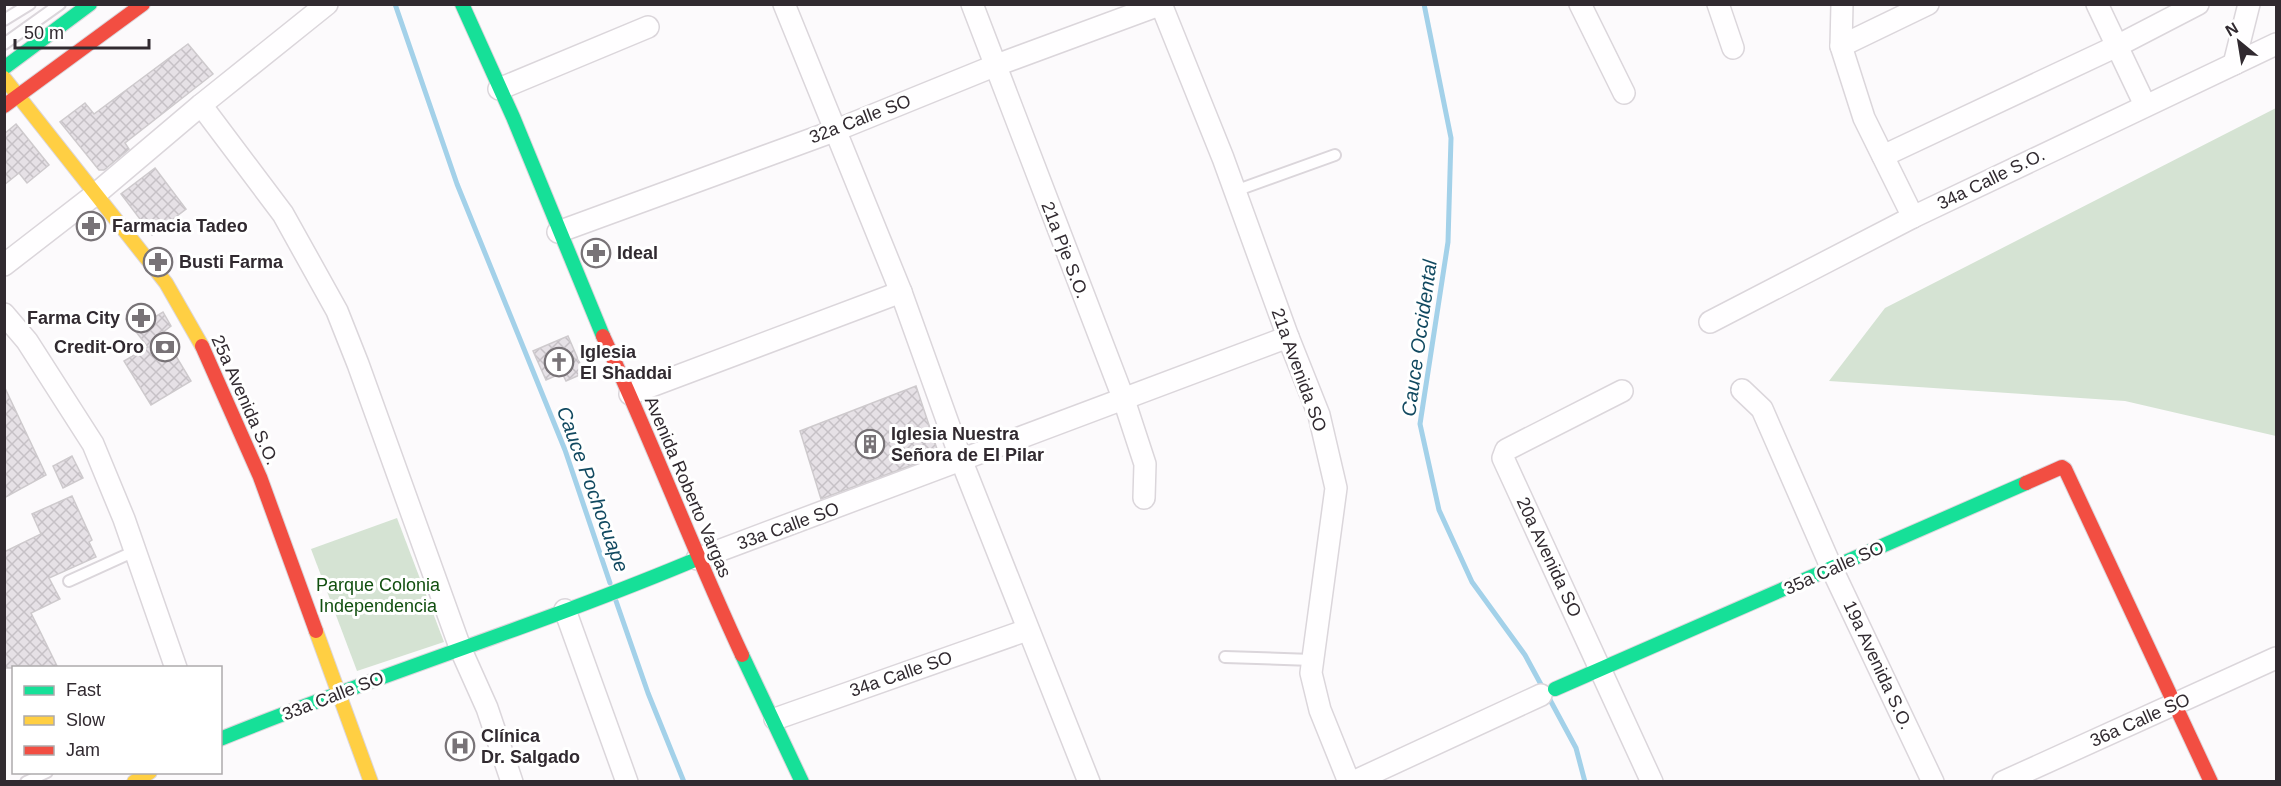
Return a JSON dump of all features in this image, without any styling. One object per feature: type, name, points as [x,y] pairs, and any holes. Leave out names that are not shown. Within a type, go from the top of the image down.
[{"type":"street","points":[[4,68],[90,4]]},
{"type":"street","points":[[4,106],[143,4]]},
{"type":"street","points":[[4,265],[97,193],[201,105],[327,4]]},
{"type":"street","name":"Avenida Roberto Vargas","points":[[462,4],[558,232],[630,394],[697,559],[802,782]]},
{"type":"street","points":[[784,4],[901,292],[962,462],[1089,782]]},
{"type":"street","name":"21a Pje S.O.","points":[[972,4],[1124,400],[1145,464],[1144,498]]},
{"type":"street","points":[[1580,4],[1624,93]]},
{"type":"street","points":[[1718,4],[1733,48]]},
{"type":"street","points":[[1842,4],[1841,46],[1864,118],[1912,217]]},
{"type":"street","points":[[1841,46],[1928,4]]},
{"type":"street","points":[[2097,4],[2145,105]]},
{"type":"street","points":[[1883,156],[2117,46],[2198,4]]},
{"type":"street","points":[[2234,64],[2249,4]]},
{"type":"street","name":"32a Calle SO","points":[[558,232],[834,131],[994,66],[1162,5]]},
{"type":"street","name":"21a Avenida SO","points":[[1162,5],[1319,415],[1336,488],[1311,673],[1320,710],[1351,782]]},
{"type":"street","points":[[499,88],[648,27]]},
{"type":"street","name":"34a Calle S.O.","points":[[1710,322],[1912,217],[2277,44]]},
{"type":"street","name":"25a Avenida S.O.","points":[[4,78],[166,283],[201,343],[260,477],[371,782]]},
{"type":"street","points":[[201,105],[283,214],[337,311],[358,363],[461,650],[487,708],[512,782]]},
{"type":"street","points":[[630,394],[901,292]]},
{"type":"street","points":[[4,314],[27,341],[93,444],[135,551],[175,666]]},
{"type":"street","name":"33a Calle SO","points":[[222,738],[565,610],[614,594],[697,559],[962,462],[1288,338]]},
{"type":"street","name":"19a Avenida S.O.","points":[[1742,390],[1762,409],[1832,569],[1933,782]]},
{"type":"street","name":"20a Avenida SO","points":[[1622,391],[1506,450],[1503,458],[1652,782]]},
{"type":"street","name":"35a Calle SO","points":[[1548,692],[1832,569],[2055,468],[2065,469],[2175,704]]},
{"type":"street","points":[[565,610],[627,782]]},
{"type":"street","name":"34a Calle SO","points":[[774,719],[1027,630]]},
{"type":"street","name":"36a Calle SO","points":[[2003,782],[2277,658]]},
{"type":"street","points":[[1351,782],[1548,692]]},
{"type":"street","points":[[2175,704],[2211,782]]},
{"type":"street","points":[[134,782],[147,774]]},
{"type":"lane","points":[[4,20],[30,4]]},
{"type":"lane","points":[[4,44],[60,4]]},
{"type":"lane","points":[[1234,191],[1335,155]]},
{"type":"lane","points":[[69,581],[135,551]]},
{"type":"lane","points":[[1225,657],[1312,660]]},
{"type":"lane","points":[[26,782],[43,774]]},
{"type":"green space","points":[[2276,108],[2276,436],[2125,401],[1829,381],[1885,308]]},
{"type":"green space","name":"Parque Colonia Independencia","points":[[397,518],[444,642],[357,671],[311,549]]},
{"type":"building","points":[[188,44],[213,74],[125,143],[129,149],[104,170],[99,170],[60,122],[85,103],[94,114]]},
{"type":"building","points":[[16,124],[49,165],[27,183],[19,173],[4,185],[4,134]]},
{"type":"building","points":[[155,168],[186,209],[152,235],[121,194]]},
{"type":"building","name":"Farmacia Tadeo","points":[[90,215],[103,231],[93,240],[78,224]]},
{"type":"building","points":[[145,304],[155,317],[163,312],[171,326],[162,333],[191,381],[151,405],[124,361],[148,347],[126,319]]},
{"type":"building","name":"Iglesia El Shaddai","points":[[568,336],[584,373],[566,381],[562,373],[546,380],[533,351]]},
{"type":"building","points":[[4,386],[46,475],[4,498]]},
{"type":"building","name":"Iglesia Nuestra Señora de El Pilar","points":[[916,386],[939,455],[821,499],[800,431]]},
{"type":"building","points":[[72,456],[83,478],[63,488],[53,466]]},
{"type":"building","points":[[72,496],[92,540],[89,542],[96,557],[49,578],[60,599],[31,613],[57,666],[4,668],[4,552],[41,534],[32,514]]},
{"type":"waterway","name":"Cauce Pochocuape","points":[[395,4],[457,184],[565,450],[610,583]]},
{"type":"waterway","name":"Cauce Occidental","points":[[1424,4],[1451,138],[1448,242],[1420,424],[1439,510],[1472,582],[1525,655],[1544,690]]},
{"type":"waterway","name":"Cauce Pochocuape","points":[[616,601],[648,693],[684,782]]},
{"type":"waterway","name":"Cauce Occidental","points":[[1549,698],[1576,748],[1585,782]]},
{"type":"traffic: fast","points":[[4,68],[90,4]]},
{"type":"traffic: fast","points":[[462,4],[513,117],[603,336]]},
{"type":"traffic: fast","points":[[1555,689],[2026,483]]},
{"type":"traffic: fast","points":[[222,738],[578,606],[697,559]]},
{"type":"traffic: fast","points":[[742,655],[802,782]]},
{"type":"traffic: slow","points":[[4,78],[166,283],[202,346]]},
{"type":"traffic: slow","points":[[316,631],[371,782]]},
{"type":"traffic: slow","points":[[134,782],[147,774]]},
{"type":"traffic: jam","points":[[4,106],[143,4]]},
{"type":"traffic: jam","points":[[603,336],[742,655]]},
{"type":"traffic: jam","points":[[202,346],[260,477],[316,631]]},
{"type":"traffic: jam","points":[[2026,483],[2062,467],[2065,469],[2211,782]]},
{"type":"place","name":"Farmacia Tadeo","points":[[91,226]]},
{"type":"place","name":"Ideal","points":[[596,253]]},
{"type":"place","name":"Busti Farma","points":[[158,262]]},
{"type":"place","name":"Farma City","points":[[141,318]]},
{"type":"place","name":"Credit-Oro","points":[[165,347]]},
{"type":"place","name":"Iglesia El Shaddai","points":[[559,362]]},
{"type":"place","name":"Iglesia Nuestra Señora de El Pilar","points":[[870,444]]},
{"type":"place","name":"Clínica Dr. Salgado","points":[[460,746]]}]
